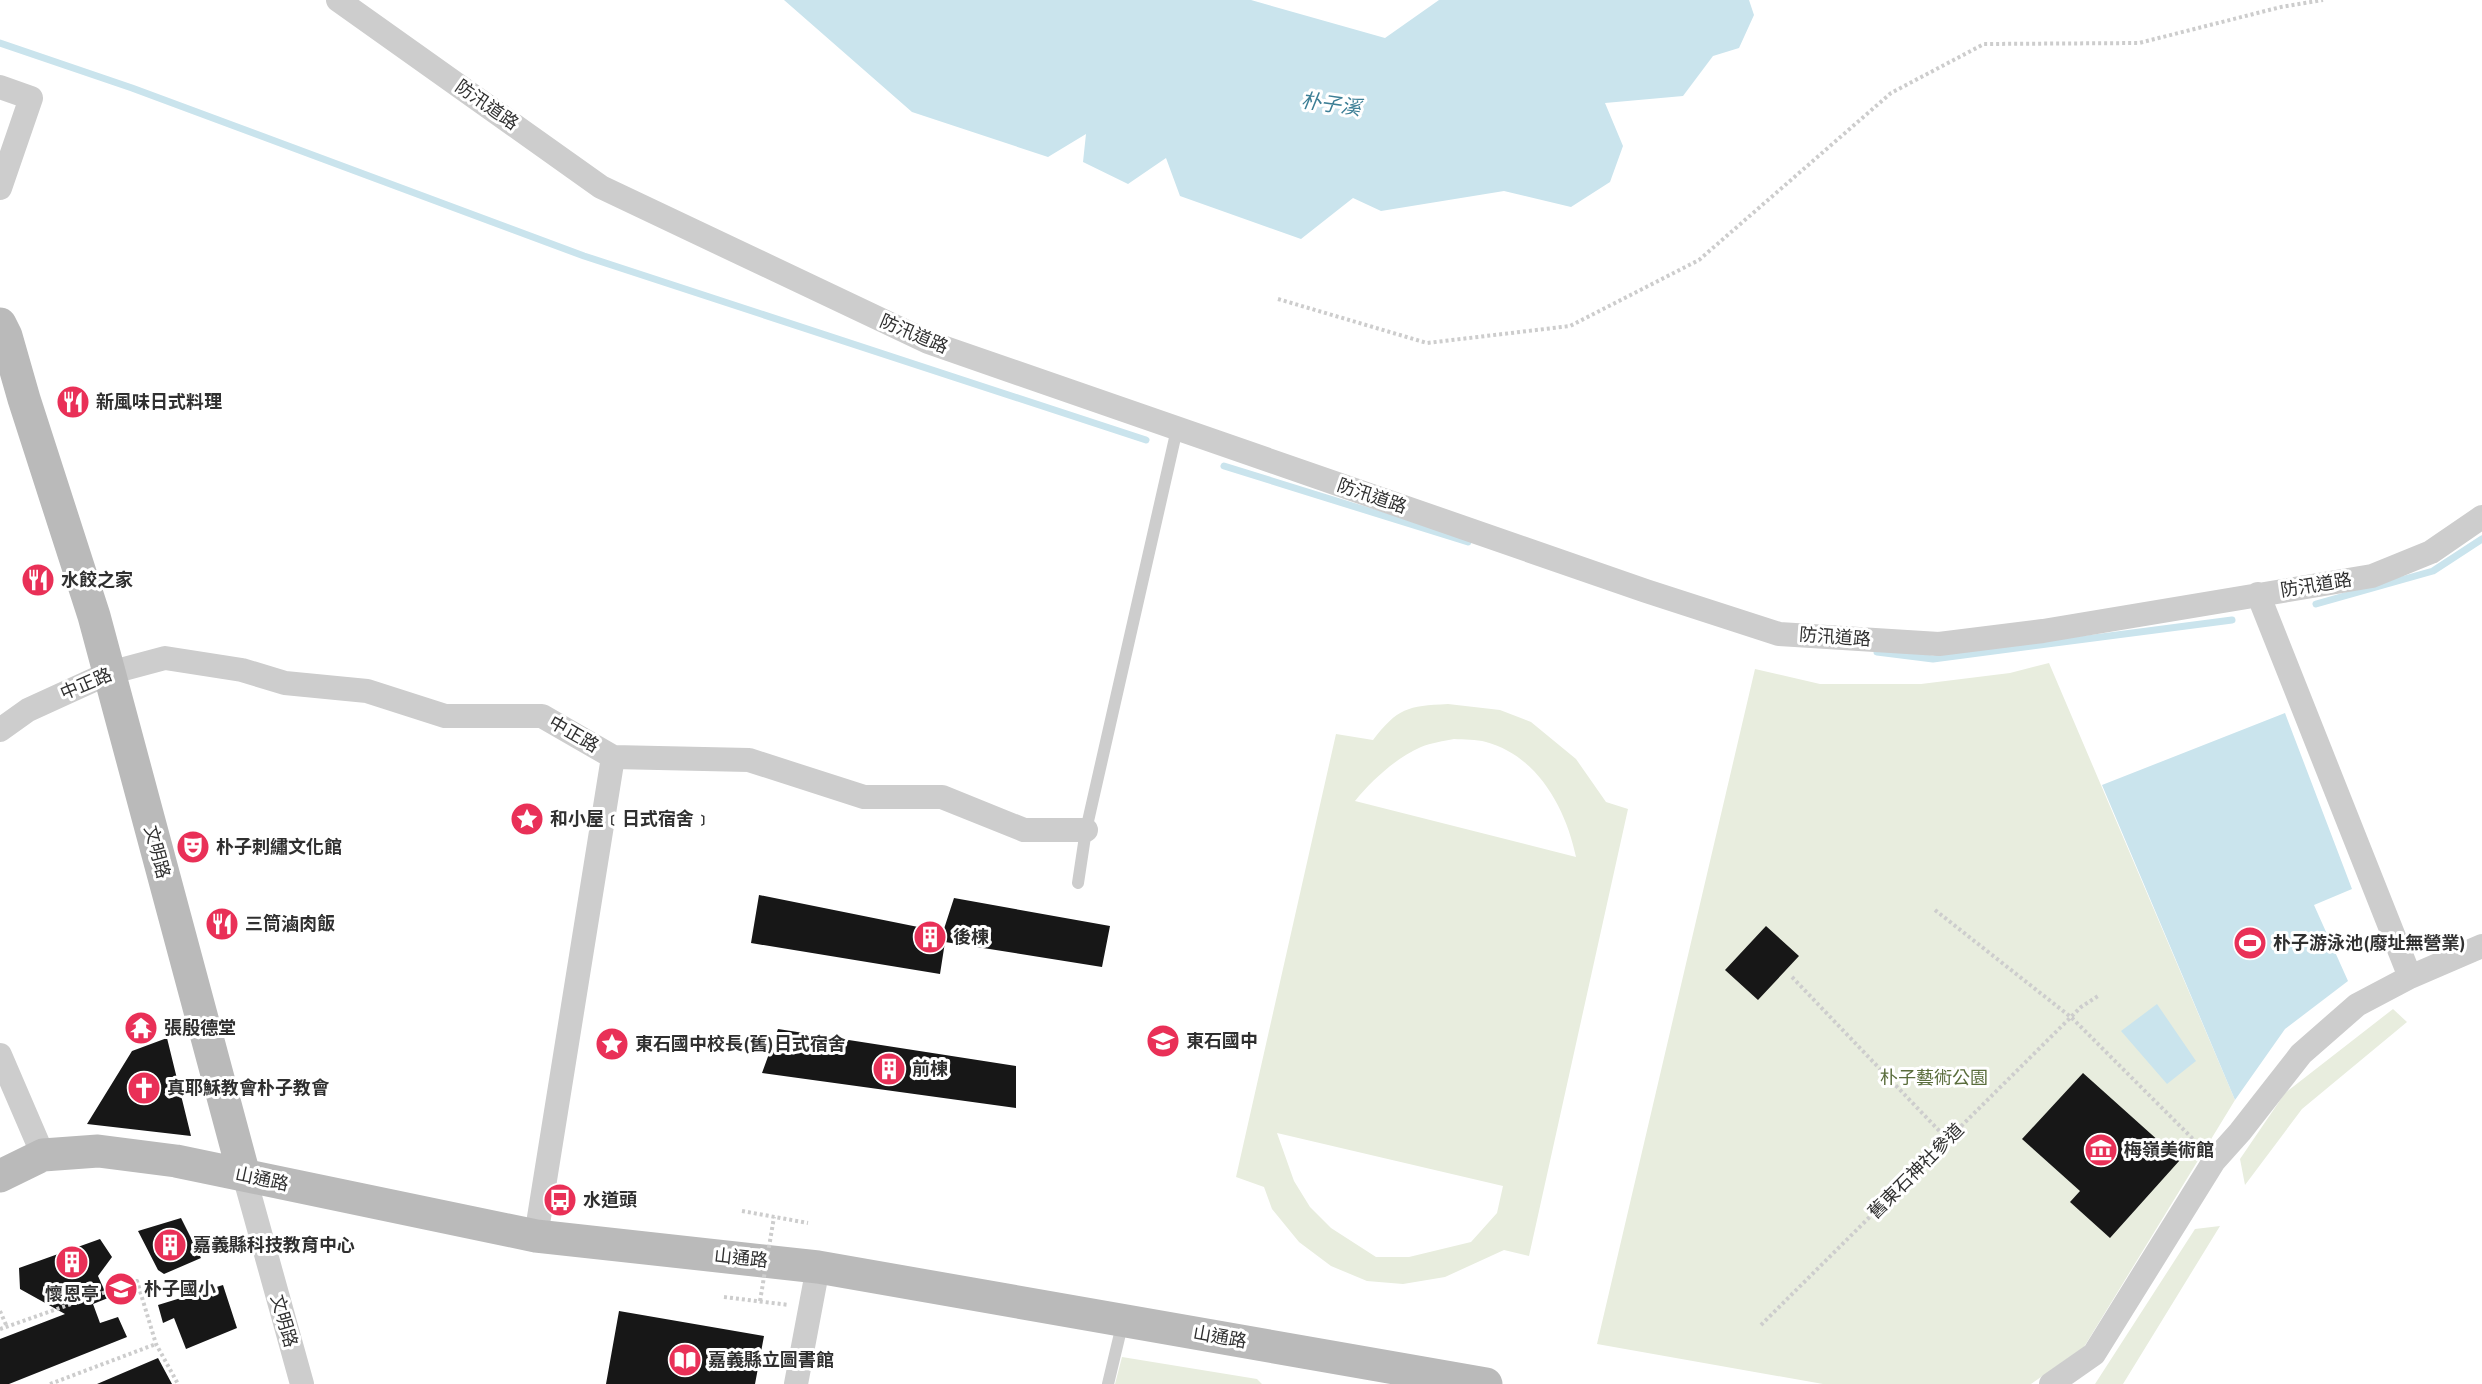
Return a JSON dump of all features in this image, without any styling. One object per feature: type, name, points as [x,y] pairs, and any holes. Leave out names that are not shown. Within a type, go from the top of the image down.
[{"type":"main road","name":"文明路","points":[[2,334],[94,616],[244,1175]]},
{"type":"main road","name":"山通路","points":[[0,1176],[43,1155],[98,1151],[176,1161],[536,1236],[818,1267],[1123,1320],[1363,1374],[1486,1384]]},
{"type":"main road","points":[[1337,1384],[1363,1374]]},
{"type":"street","name":"防汛道路","points":[[338,0],[601,187],[928,342],[1646,591],[1779,633],[1939,644],[2043,631],[2372,576],[2430,552],[2482,517]]},
{"type":"street","points":[[0,87],[31,98],[0,188]]},
{"type":"street","points":[[2258,594],[2410,977]]},
{"type":"street","name":"中正路","points":[[0,730],[28,710],[109,673],[165,658],[242,670],[285,683],[367,691],[445,716],[542,716],[614,757],[748,760],[864,797],[942,797],[1024,830],[1086,830]]},
{"type":"street","points":[[536,1236],[614,757]]},
{"type":"street","points":[[2050,1384],[2094,1354],[2214,1161],[2240,1132],[2301,1054],[2357,1005],[2410,977],[2482,946]]},
{"type":"street","points":[[0,1055],[43,1155]]},
{"type":"street","name":"文明路","points":[[244,1175],[302,1384]]},
{"type":"street","points":[[796,1384],[818,1267]]},
{"type":"lane","points":[[1078,883],[1086,830],[1177,429]]},
{"type":"lane","points":[[1108,1384],[1123,1320]]},
{"type":"path","points":[[1278,299],[1427,344],[1570,326],[1699,260],[1891,93],[1984,44],[2139,43],[2282,7],[2323,0]]},
{"type":"path","points":[[1935,910],[2072,1018],[2214,1161]]},
{"type":"path","points":[[1792,977],[1948,1140]]},
{"type":"path","name":"舊東石神社參道","points":[[1761,1325],[2081,1007],[2098,996]]},
{"type":"path","points":[[742,1211],[808,1223]]},
{"type":"path","points":[[760,1301],[774,1216]]},
{"type":"path","points":[[0,1329],[137,1281],[156,1344],[178,1384]]},
{"type":"path","points":[[724,1297],[790,1305]]},
{"type":"path","points":[[0,1311],[7,1327]]},
{"type":"path","points":[[50,1384],[156,1344]]},
{"type":"green space","name":"朴子藝術公園","points":[[2049,663],[2235,1100],[2084,1347],[2031,1384],[1823,1384],[1597,1344],[1755,669],[1820,684],[1921,684],[2010,673]]},
{"type":"green space","points":[[1448,704],[1500,710],[1531,722],[1576,759],[1606,802],[1628,809],[1529,1256],[1504,1250],[1445,1277],[1403,1284],[1367,1281],[1331,1266],[1299,1242],[1272,1209],[1264,1187],[1236,1177],[1336,734],[1373,740],[1390,721],[1404,711],[1422,706]],"holes":[[[1454,739],[1482,741],[1504,749],[1521,759],[1535,772],[1557,803],[1576,857],[1355,801],[1369,785],[1403,757],[1425,746]],[[1277,1133],[1503,1186],[1497,1213],[1471,1242],[1409,1257],[1376,1257],[1331,1228],[1310,1207],[1294,1181]]]},
{"type":"green space","points":[[2393,1009],[2407,1022],[2302,1109],[2245,1185],[2240,1159],[2285,1093]]},
{"type":"green space","points":[[2220,1226],[2123,1384],[2095,1384],[2195,1229]]},
{"type":"green space","points":[[1122,1357],[1257,1379],[1262,1384],[1115,1384]]},
{"type":"water","name":"朴子溪","points":[[784,0],[1251,0],[1385,38],[1439,0],[1749,0],[1754,15],[1739,48],[1713,56],[1683,96],[1605,103],[1623,146],[1610,182],[1571,207],[1504,191],[1381,211],[1353,198],[1301,239],[1180,196],[1166,158],[1128,184],[1083,162],[1086,134],[1048,157],[912,112]]},
{"type":"water","name":"朴子游泳池(廢址無營業)","points":[[2285,713],[2352,889],[2314,905],[2348,981],[2285,1029],[2235,1100],[2102,785]]},
{"type":"water","points":[[2157,1004],[2196,1061],[2167,1084],[2121,1031]]},
{"type":"building","name":"後棟","points":[[759,895],[943,932],[954,898],[1110,926],[1102,967],[945,942],[940,974],[751,943]]},
{"type":"building","points":[[1766,926],[1799,956],[1758,1000],[1725,970]]},
{"type":"building","name":"前棟","points":[[778,1029],[1016,1066],[1016,1108],[762,1073]]},
{"type":"building","name":"真耶穌教會朴子教會","points":[[167,1038],[191,1136],[87,1124],[132,1051]]},
{"type":"building","name":"梅嶺美術館","points":[[2083,1073],[2180,1160],[2110,1238],[2070,1202],[2080,1191],[2022,1139]]},
{"type":"building","name":"嘉義縣科技教育中心","points":[[181,1218],[201,1258],[164,1274],[158,1270],[138,1231]]},
{"type":"building","points":[[100,1239],[112,1257],[98,1276],[108,1298],[93,1304],[100,1323],[118,1317],[127,1337],[9,1384],[0,1384],[0,1339],[65,1314],[20,1289],[19,1268]]},
{"type":"building","points":[[223,1285],[237,1328],[186,1349],[174,1318],[163,1323],[158,1305]]},
{"type":"building","name":"嘉義縣立圖書館","points":[[619,1311],[764,1336],[755,1384],[606,1384]]},
{"type":"building","points":[[158,1358],[172,1384],[97,1384]]},
{"type":"waterway","points":[[0,43],[132,88],[584,256],[1146,440]]},
{"type":"waterway","points":[[1224,466],[1468,542]]},
{"type":"waterway","points":[[2316,604],[2433,571],[2482,539]]},
{"type":"waterway","points":[[1877,652],[1933,659],[2232,620]]},
{"type":"place","name":"新風味日式料理","points":[[73,402]]},
{"type":"place","name":"水餃之家","points":[[38,580]]},
{"type":"place","name":"和小屋﹝日式宿舍﹞","points":[[527,819]]},
{"type":"place","name":"朴子刺繡文化館","points":[[193,847]]},
{"type":"place","name":"三筒滷肉飯","points":[[222,924]]},
{"type":"place","name":"後棟","points":[[930,937]]},
{"type":"place","name":"朴子游泳池(廢址無營業)","points":[[2250,943]]},
{"type":"place","name":"張殷德堂","points":[[141,1028]]},
{"type":"place","name":"東石國中","points":[[1163,1041]]},
{"type":"place","name":"東石國中校長(舊)日式宿舍","points":[[612,1044]]},
{"type":"place","name":"前棟","points":[[889,1069]]},
{"type":"place","name":"真耶穌教會朴子教會","points":[[144,1088]]},
{"type":"place","name":"梅嶺美術館","points":[[2101,1150]]},
{"type":"place","name":"水道頭","points":[[560,1200]]},
{"type":"place","name":"嘉義縣科技教育中心","points":[[170,1245]]},
{"type":"place","name":"懷恩亭","points":[[72,1262]]},
{"type":"place","name":"朴子國小","points":[[121,1289]]},
{"type":"place","name":"嘉義縣立圖書館","points":[[685,1360]]}]
